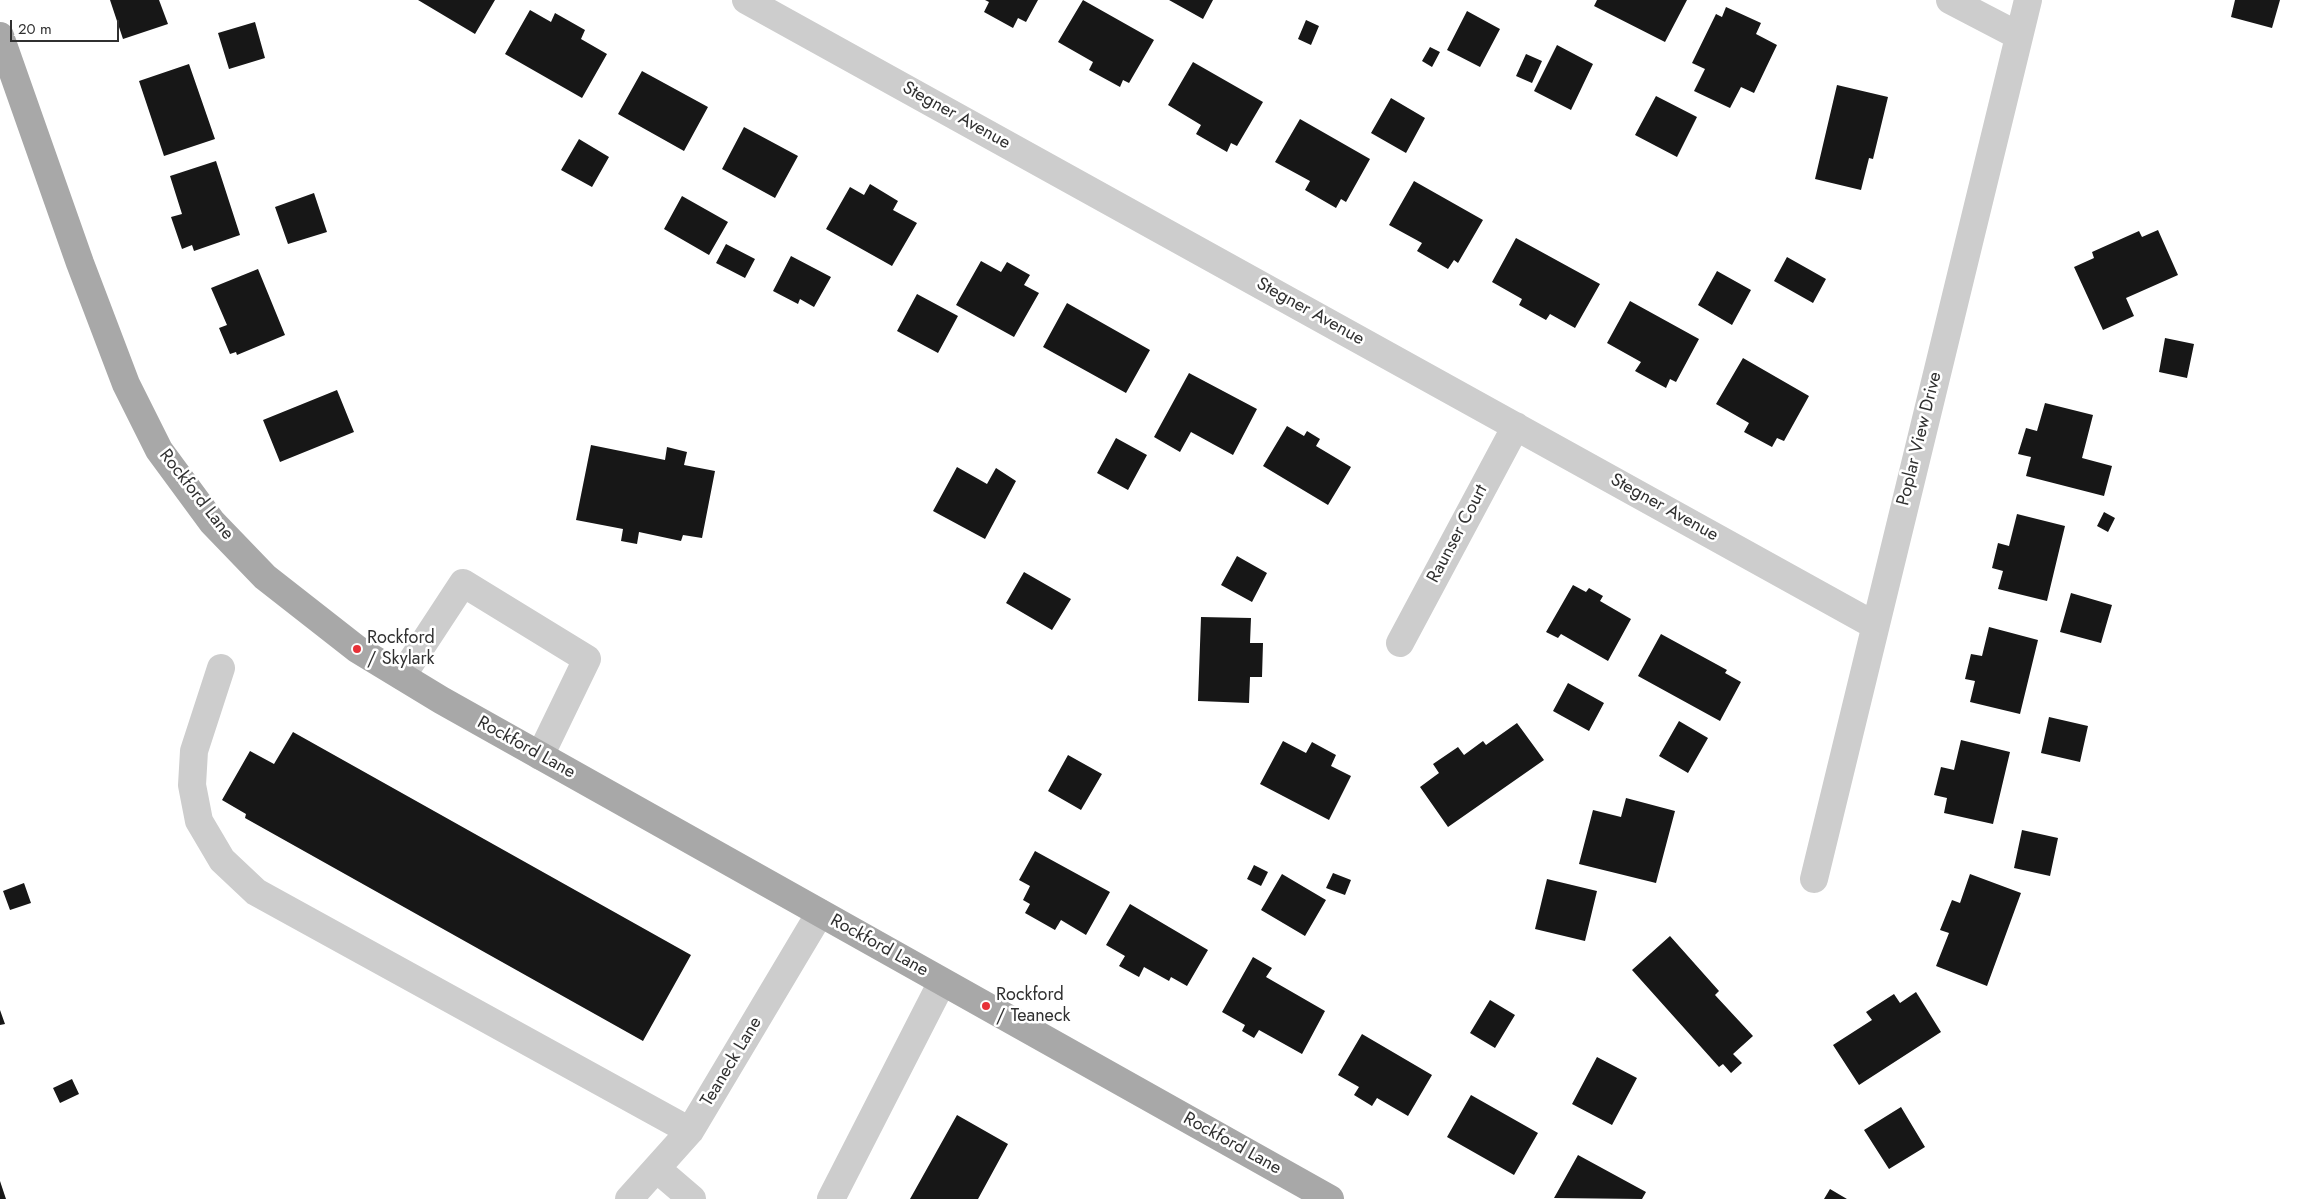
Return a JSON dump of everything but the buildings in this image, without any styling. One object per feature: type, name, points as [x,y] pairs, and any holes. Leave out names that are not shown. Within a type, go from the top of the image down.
[{"type":"main road","name":"Rockford Lane","points":[[0,36],[122,374],[160,450],[212,522],[266,578],[357,648],[402,676],[820,914],[1330,1199]]},
{"type":"street","name":"Stegner Avenue","points":[[746,0],[1874,625]]},
{"type":"street","points":[[1950,0],[2019,36]]},
{"type":"street","name":"Poplar View Drive","points":[[1814,879],[1874,625],[2028,0]]},
{"type":"street","name":"Raunser Court","points":[[1400,643],[1516,426]]},
{"type":"street","points":[[402,676],[463,583],[587,659],[540,756]]},
{"type":"street","points":[[221,668],[194,751],[192,785],[199,821],[222,860],[256,892],[690,1131]]},
{"type":"street","name":"Teaneck Lane","points":[[629,1199],[690,1131],[820,914]]},
{"type":"street","points":[[831,1199],[942,982]]},
{"type":"street","points":[[657,1169],[692,1199]]},
{"type":"place","name":"Rockford / Skylark","points":[[357,649]]},
{"type":"place","name":"Rockford / Teaneck","points":[[986,1006]]}]
